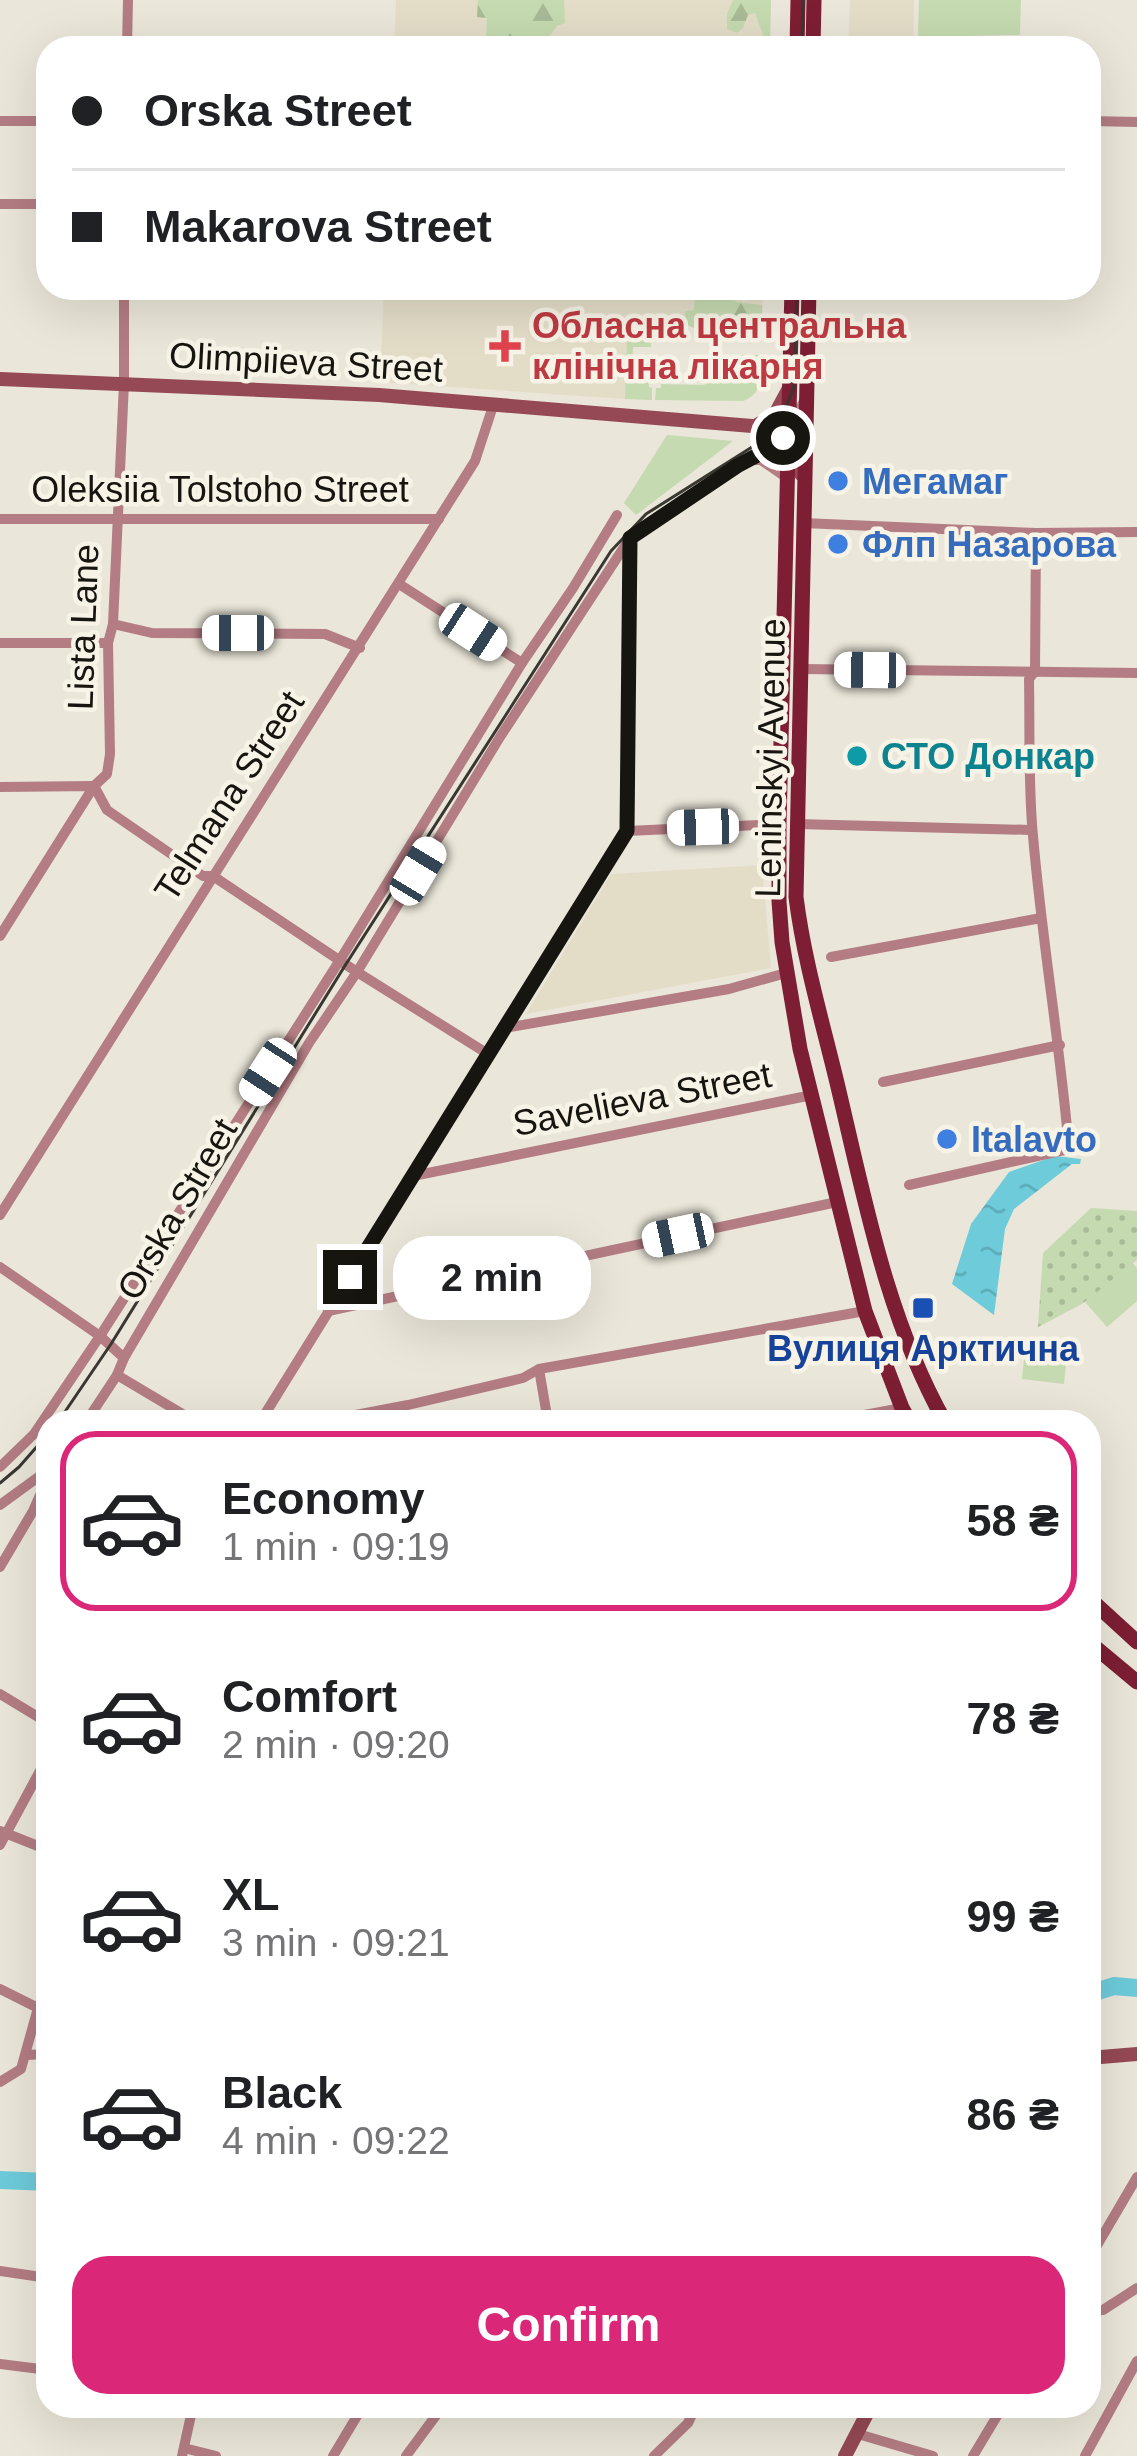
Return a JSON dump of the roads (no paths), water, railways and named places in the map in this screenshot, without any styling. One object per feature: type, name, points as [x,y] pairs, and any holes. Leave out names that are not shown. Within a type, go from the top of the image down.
[{"type":"main road","points":[[797,36],[798,0]]},
{"type":"main road","points":[[813,36],[814,0]]},
{"type":"main road","name":"Leninskyi Avenue","points":[[792,300],[785,439],[803,523],[800,669],[779,902],[786,973],[800,1049],[865,1311],[904,1410]]},
{"type":"main road","name":"Leninskyi Avenue","points":[[809,300],[796,484],[788,824],[796,897],[869,1220],[897,1316],[938,1410]]},
{"type":"main road","name":"Olimpiieva Street","points":[[0,379],[494,403],[752,426]]},
{"type":"main road","points":[[752,426],[774,416],[789,387]]},
{"type":"main road","points":[[752,426],[785,439]]},
{"type":"main road","points":[[839,1210],[852,1232],[865,1229],[869,1220]]},
{"type":"main road","points":[[850,1251],[854,1239],[866,1236],[875,1241]]},
{"type":"main road","points":[[1101,1609],[1137,1642]]},
{"type":"main road","points":[[1101,1657],[1137,1682]]},
{"type":"main road","points":[[1101,2057],[1137,2054]]},
{"type":"main road","points":[[845,2456],[865,2418]]},
{"type":"street","points":[[127,36],[128,0]]},
{"type":"street","points":[[0,121],[36,121]]},
{"type":"street","points":[[1101,121],[1137,122]]},
{"type":"street","points":[[0,204],[36,204]]},
{"type":"street","name":"Lista Lane","points":[[0,936],[94,786],[107,774],[108,643],[113,624],[124,300]]},
{"type":"street","points":[[785,439],[804,401],[807,375]]},
{"type":"street","name":"Telmana Street","points":[[0,1215],[475,461],[494,403]]},
{"type":"street","name":"Orska Street","points":[[94,1410],[310,1043],[630,538],[785,439]]},
{"type":"street","points":[[747,460],[761,460],[796,484]]},
{"type":"street","points":[[50,1410],[340,960],[617,514]]},
{"type":"street","name":"Oleksiia Tolstoho Street","points":[[0,519],[439,520]]},
{"type":"street","points":[[803,523],[1137,532]]},
{"type":"street","points":[[909,1185],[1070,1149],[1032,830],[1029,679],[1035,671],[1036,532]]},
{"type":"street","points":[[267,1410],[627,831],[630,538]]},
{"type":"street","points":[[399,584],[522,663]]},
{"type":"street","points":[[113,624],[152,633],[325,634],[360,648]]},
{"type":"street","points":[[0,643],[108,643]]},
{"type":"street","points":[[800,669],[1137,673]]},
{"type":"street","points":[[0,787],[94,786],[107,810],[203,876],[213,876],[488,1054]]},
{"type":"street","points":[[627,831],[788,824],[1032,830]]},
{"type":"street","points":[[831,957],[1041,919]]},
{"type":"street","points":[[505,1028],[729,989],[786,973]]},
{"type":"street","points":[[883,1082],[1060,1045]]},
{"type":"street","name":"Savelieva Street","points":[[413,1176],[812,1095]]},
{"type":"street","points":[[328,1311],[561,1259],[839,1210]]},
{"type":"street","points":[[0,1267],[124,1358]]},
{"type":"street","points":[[386,1410],[523,1378],[539,1369],[865,1311]]},
{"type":"street","points":[[539,1369],[546,1410]]},
{"type":"street","points":[[117,1375],[176,1410]]},
{"type":"street","points":[[0,1467],[36,1431]]},
{"type":"street","points":[[0,1505],[36,1481]]},
{"type":"street","points":[[0,1567],[36,1503]]},
{"type":"street","points":[[0,1694],[36,1716]]},
{"type":"street","points":[[36,1777],[2,1837],[36,1847]]},
{"type":"street","points":[[0,1989],[36,2007]]},
{"type":"street","points":[[0,2082],[21,2069],[36,2016]]},
{"type":"street","points":[[26,2055],[36,2055]]},
{"type":"street","points":[[1101,2238],[1137,2176]]},
{"type":"street","points":[[0,2271],[36,2276]]},
{"type":"street","points":[[1101,2310],[1137,2288]]},
{"type":"street","points":[[1085,2456],[1137,2361]]},
{"type":"street","points":[[0,2364],[36,2368]]},
{"type":"street","points":[[190,2418],[183,2452],[216,2456]]},
{"type":"street","points":[[332,2456],[356,2418]]},
{"type":"street","points":[[406,2456],[434,2418]]},
{"type":"street","points":[[653,2456],[690,2418]]},
{"type":"street","points":[[974,2456],[996,2418]]},
{"type":"street","points":[[858,2434],[933,2456]]},
{"type":"water","points":[[1055,1156],[1081,1159],[1080,1164],[1072,1164],[1014,1209],[1005,1229],[994,1315],[952,1284],[971,1224],[1009,1172]]},
{"type":"waterway","points":[[1101,1990],[1137,1988]]},
{"type":"waterway","points":[[0,2180],[36,2182]]},
{"type":"tram line","points":[[802,36],[803,0]]},
{"type":"tram line","points":[[66,1410],[611,551],[646,514],[760,442],[781,419],[794,387],[797,300]]},
{"type":"tram line","points":[[0,1483],[36,1448]]},
{"type":"place","name":"Обласна центральна клінічна лікарня","points":[[505,346]]},
{"type":"place","name":"Мегамаг","points":[[838,481]]},
{"type":"place","name":"Флп Назарова","points":[[838,544]]},
{"type":"place","name":"СТО Донкар","points":[[857,756]]},
{"type":"place","name":"Italavto","points":[[947,1139]]},
{"type":"place","name":"Вулиця Арктична","points":[[923,1308]]}]
